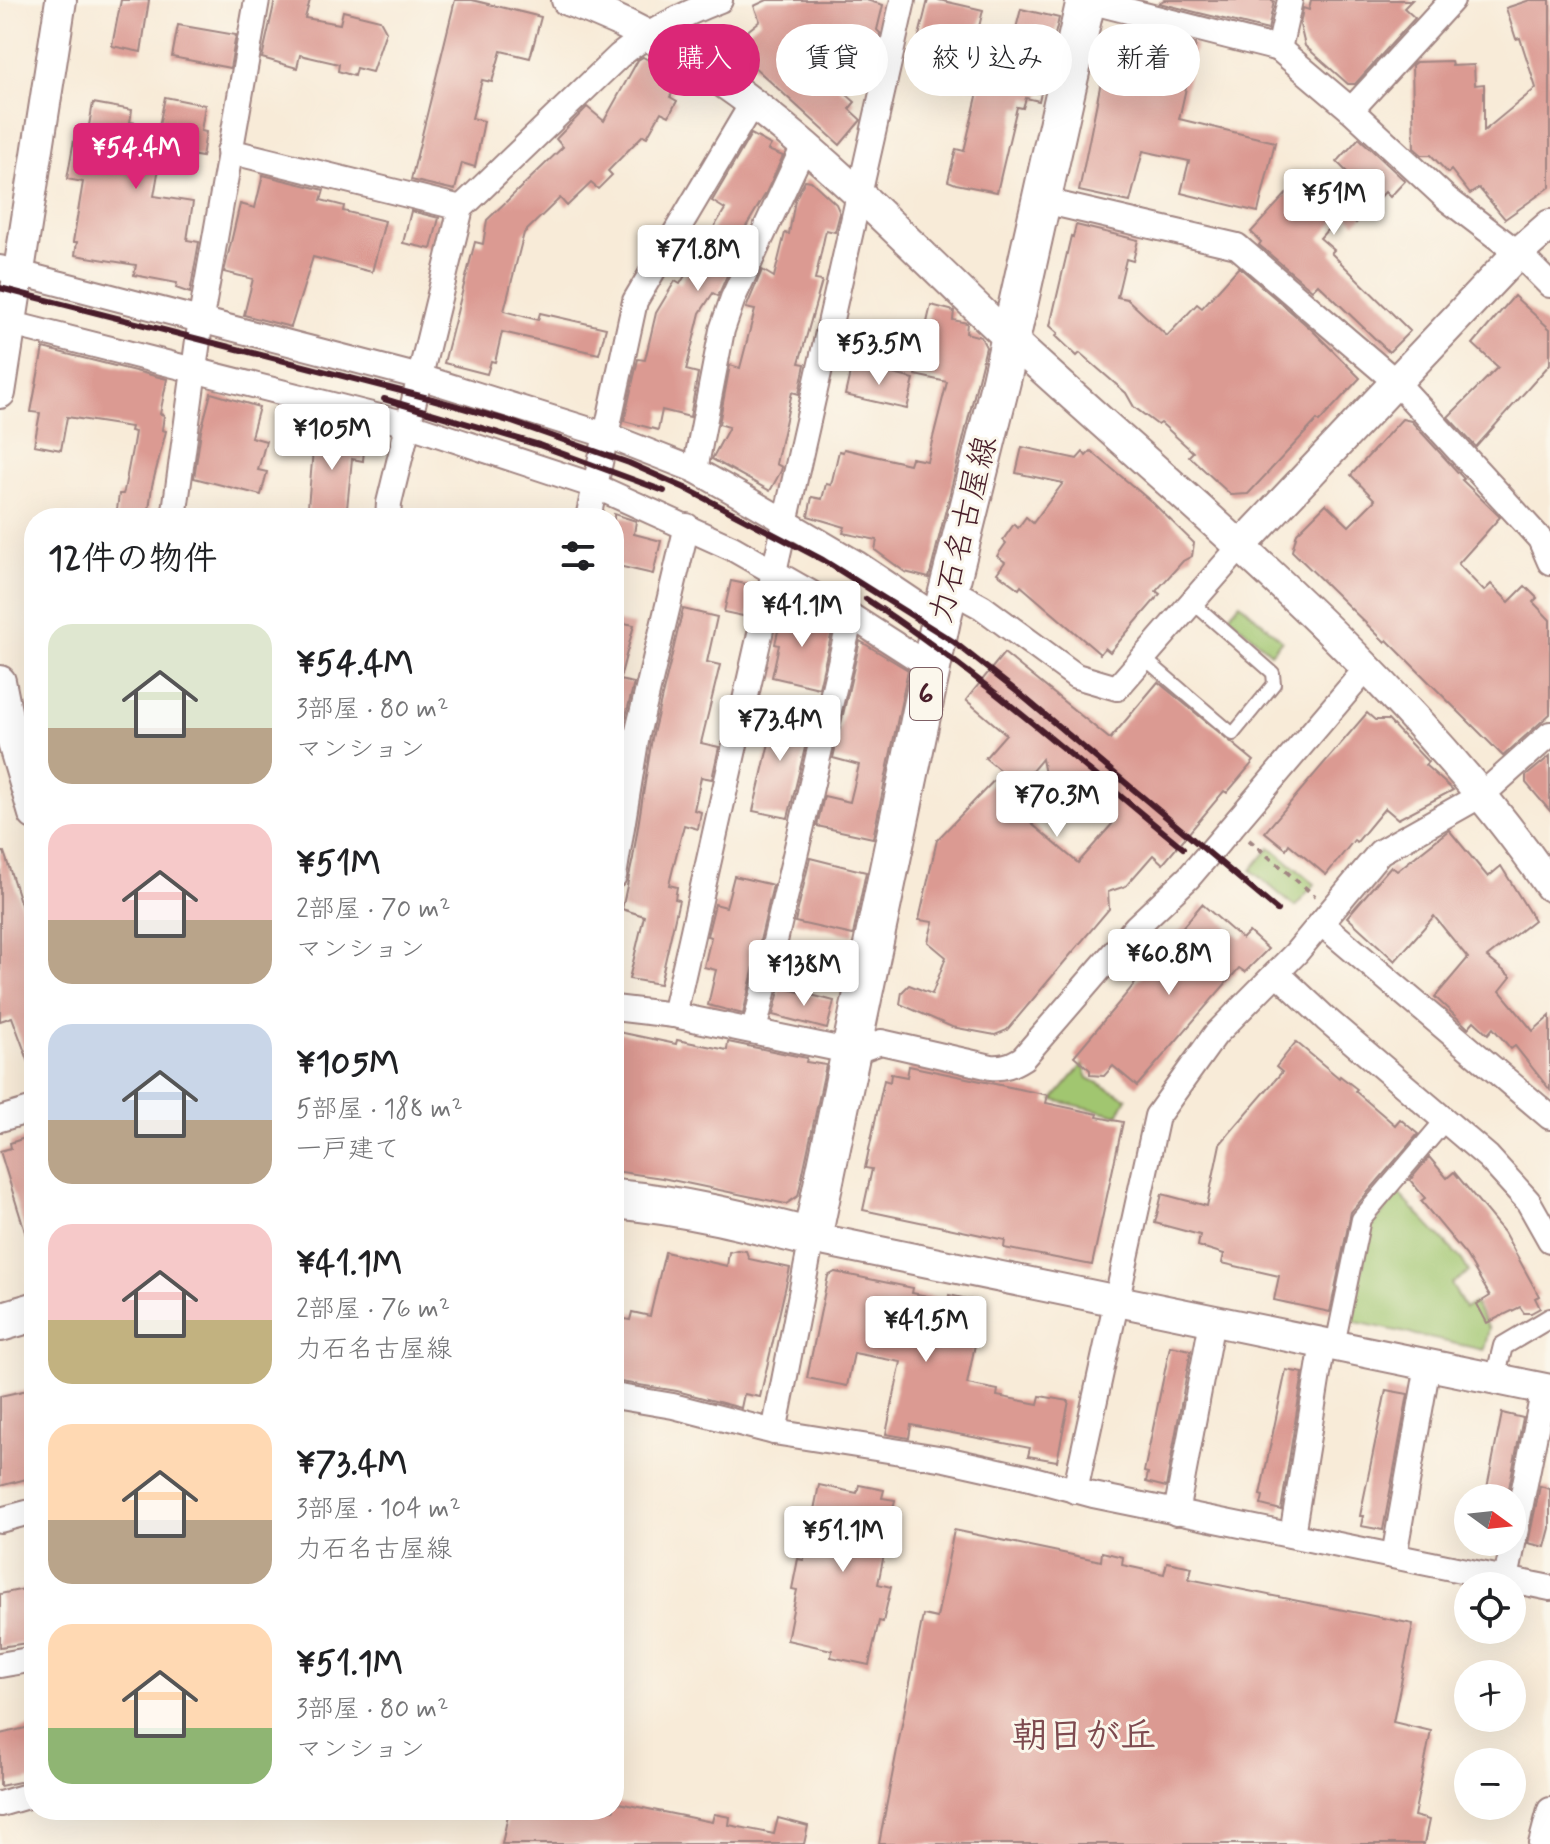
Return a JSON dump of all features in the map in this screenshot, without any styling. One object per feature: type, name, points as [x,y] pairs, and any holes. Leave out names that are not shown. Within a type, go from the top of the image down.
[{"type":"main road","name":"力石名古屋線","points":[[812,1238],[945,604],[1010,338],[1086,0]]},
{"type":"main road","points":[[624,1200],[722,1215],[812,1238]]},
{"type":"main road","points":[[0,1322],[24,1315]]},
{"type":"street","points":[[0,393],[9,270],[61,0]]},
{"type":"street","points":[[175,508],[201,318],[257,0]]},
{"type":"street","points":[[567,0],[603,13],[683,55],[753,102],[858,194],[1010,338],[1241,546],[1367,668],[1483,794],[1550,886]]},
{"type":"street","points":[[389,508],[461,208],[619,56],[646,34],[673,18],[720,0]]},
{"type":"street","points":[[674,1015],[903,0]]},
{"type":"street","points":[[1086,0],[1279,49],[1351,110],[1447,199],[1518,253],[1550,285]]},
{"type":"street","points":[[1279,49],[1290,0]]},
{"type":"street","points":[[1351,110],[1452,0]]},
{"type":"street","points":[[590,508],[635,301],[753,102]]},
{"type":"street","points":[[695,470],[722,330],[733,298],[804,146]]},
{"type":"street","points":[[229,151],[461,208]]},
{"type":"street","points":[[1040,200],[1237,246],[1396,382],[1540,539],[1550,562]]},
{"type":"street","points":[[9,270],[420,377],[606,435],[695,470],[856,563],[945,604],[982,607],[1076,676],[1117,688],[1241,546],[1518,253],[1550,225]]},
{"type":"street","points":[[5,321],[407,424],[595,486],[687,526],[774,571],[932,668]]},
{"type":"street","points":[[624,815],[637,735],[687,526]]},
{"type":"street","points":[[754,1031],[851,616]]},
{"type":"street","points":[[624,1009],[674,1015],[853,1052],[881,1042],[991,1067],[1003,1068],[1014,1063],[1023,1058],[1136,927],[1189,877],[1367,668]]},
{"type":"street","points":[[0,681],[24,778]]},
{"type":"street","points":[[1075,1491],[1157,1116],[1215,1035],[1277,973],[1380,852],[1483,794],[1550,734]]},
{"type":"street","points":[[1326,916],[1550,1117]]},
{"type":"street","points":[[1277,973],[1326,1019],[1488,1157],[1528,1201],[1550,1240]]},
{"type":"street","points":[[0,1119],[24,1112]]},
{"type":"street","points":[[1292,1535],[1329,1344],[1361,1219],[1446,1119]]},
{"type":"street","points":[[774,1432],[812,1238],[1547,1389],[1508,1572]]},
{"type":"street","points":[[1495,1378],[1503,1346],[1550,1318]]},
{"type":"street","points":[[1176,1513],[1212,1321]]},
{"type":"street","points":[[1394,1556],[1428,1365]]},
{"type":"street","points":[[624,1398],[673,1406],[774,1432],[945,1459],[1176,1513],[1472,1572]]},
{"type":"street","points":[[0,1520],[24,1514]]},
{"type":"street","points":[[1526,1583],[1550,1588]]},
{"type":"street","points":[[0,1665],[24,1661]]},
{"type":"street","points":[[0,1804],[24,1797]]},
{"type":"street","points":[[1541,1844],[1550,1810]]},
{"type":"lane","points":[[1144,658],[1233,734],[1274,684],[1273,673],[1192,602]]},
{"type":"path","points":[[1232,825],[1326,916]]},
{"type":"green space","points":[[1240,603],[1282,640],[1271,653],[1229,616]]},
{"type":"green space","points":[[1270,847],[1315,884],[1295,907],[1251,870]]},
{"type":"green space","points":[[1083,1064],[1088,1078],[1127,1098],[1118,1115],[1053,1100]]},
{"type":"green space","points":[[1399,1194],[1462,1260],[1469,1272],[1451,1284],[1465,1308],[1474,1303],[1489,1329],[1484,1350],[1351,1321],[1371,1227]]},
{"type":"building","points":[[121,0],[149,0],[141,52],[112,46]]},
{"type":"building","points":[[275,0],[310,0],[305,18],[340,24],[343,11],[380,20],[386,31],[372,72],[356,68],[354,76],[338,71],[339,64],[300,55],[297,68],[262,58]]},
{"type":"building","points":[[455,0],[472,0],[541,17],[530,58],[501,51],[492,82],[482,80],[472,118],[484,121],[475,167],[462,163],[455,190],[411,180]]},
{"type":"building","points":[[767,0],[866,0],[883,5],[878,24],[776,24],[776,87],[760,72],[760,24],[756,24],[760,21],[754,6]]},
{"type":"building","points":[[928,0],[983,10],[980,24],[922,24]]},
{"type":"building","points":[[1164,0],[1274,1],[1268,30],[1159,3]]},
{"type":"building","points":[[1311,0],[1412,0],[1404,8],[1415,18],[1355,84],[1348,84],[1305,46],[1300,25],[1303,8],[1309,10]]},
{"type":"building","points":[[1530,0],[1550,0],[1550,187],[1505,219],[1479,188],[1470,194],[1451,170],[1448,173],[1431,155],[1422,155],[1414,148],[1412,65],[1416,62],[1451,61],[1452,66],[1474,65],[1475,85],[1484,84],[1484,131],[1536,88],[1520,38],[1516,39],[1506,8]]},
{"type":"building","points":[[1021,9],[1059,18],[1058,24],[1017,24]]},
{"type":"building","points":[[178,25],[236,35],[230,68],[172,57]]},
{"type":"building","points":[[643,57],[648,60],[648,96],[671,96],[677,101],[669,116],[661,112],[647,137],[643,135],[608,171],[612,175],[598,189],[591,183],[567,206],[560,198],[524,233],[504,311],[538,320],[540,313],[606,328],[599,354],[502,332],[495,362],[491,361],[487,374],[444,363],[475,242],[483,244],[487,220],[563,147],[556,139],[587,107],[604,121],[638,60]]},
{"type":"building","points":[[786,96],[848,96],[855,102],[849,109],[861,120],[840,145]]},
{"type":"building","points":[[977,96],[1040,96],[1039,101],[1026,98],[1023,108],[1017,107],[997,192],[948,181],[956,149],[964,151]]},
{"type":"building","points":[[1098,96],[1184,96],[1179,119],[1275,142],[1258,212],[1181,193],[1189,161],[1143,151],[1130,202],[1079,191]]},
{"type":"building","points":[[165,97],[205,105],[201,131],[206,132],[202,157],[162,150],[154,196],[193,202],[187,240],[199,242],[190,293],[176,288],[177,283],[134,275],[136,265],[75,255],[77,242],[73,242],[83,182],[67,179],[75,134],[87,137],[93,103],[132,110],[130,122],[159,126]]},
{"type":"building","points":[[751,134],[771,145],[768,150],[783,156],[766,193],[732,250],[736,255],[718,296],[713,293],[700,313],[686,370],[698,373],[690,417],[662,410],[658,430],[624,421],[638,359],[645,360],[656,313],[675,281],[680,284],[725,209],[712,201]]},
{"type":"building","points":[[1359,138],[1405,181],[1390,197],[1385,192],[1356,223],[1344,211],[1320,238],[1334,250],[1331,253],[1410,331],[1389,352],[1318,284],[1312,290],[1259,245],[1261,242],[1251,232],[1302,177],[1323,197],[1347,172],[1337,162]]},
{"type":"building","points":[[263,175],[324,190],[321,200],[344,206],[343,211],[385,221],[372,272],[313,257],[291,327],[244,315],[253,279],[224,272],[240,204],[255,208]]},
{"type":"building","points":[[805,180],[811,181],[836,204],[840,213],[835,232],[826,230],[815,280],[822,281],[799,363],[805,364],[799,394],[792,392],[776,464],[782,467],[770,491],[712,459],[729,427],[719,424],[730,365],[740,368],[755,310],[746,308],[762,270],[774,277],[785,233],[789,234],[795,200]]},
{"type":"building","points":[[411,211],[439,218],[431,249],[403,243]]},
{"type":"building","points":[[1076,225],[1138,240],[1133,261],[1126,259],[1117,297],[1127,299],[1167,336],[1197,304],[1202,308],[1239,267],[1311,329],[1360,378],[1248,494],[1231,495],[1189,456],[1193,452],[1161,423],[1158,425],[1134,407],[1126,393],[1080,353],[1077,356],[1050,326]]},
{"type":"building","points":[[1514,296],[1550,329],[1550,364],[1476,447],[1448,417],[1498,367],[1473,344]]},
{"type":"building","points":[[931,305],[954,311],[953,320],[967,323],[966,333],[981,337],[986,347],[929,578],[905,572],[875,550],[877,540],[843,533],[845,527],[808,516],[812,497],[822,499],[826,484],[831,485],[839,451],[843,452],[844,449],[909,464],[911,458],[927,461],[947,382],[915,375]]},
{"type":"building","points":[[43,348],[167,379],[160,414],[164,415],[162,430],[166,431],[149,508],[117,508],[119,494],[124,491],[135,432],[130,431],[131,427],[67,417],[61,450],[34,445],[40,413],[31,412]]},
{"type":"building","points":[[852,364],[914,379],[907,409],[845,395]]},
{"type":"building","points":[[211,393],[259,407],[251,437],[266,441],[258,470],[267,472],[261,495],[194,478]]},
{"type":"building","points":[[1402,419],[1411,421],[1462,480],[1500,517],[1458,564],[1484,591],[1491,584],[1509,602],[1525,586],[1537,598],[1533,602],[1550,620],[1550,714],[1503,756],[1292,551],[1297,533],[1326,504],[1349,526],[1375,500],[1351,475]]},
{"type":"building","points":[[315,428],[355,431],[354,437],[365,438],[363,461],[352,459],[347,508],[308,508]]},
{"type":"building","points":[[1022,447],[1077,459],[1083,452],[1086,456],[1091,451],[1153,503],[1194,543],[1192,556],[1183,561],[1156,591],[1160,594],[1110,652],[1105,648],[1100,654],[1021,586],[1019,589],[997,573],[1005,562],[997,556],[1014,524],[1018,528],[1026,517],[1033,523],[1063,483],[1016,473]]},
{"type":"building","points":[[624,517],[636,521],[634,534],[661,541],[653,574],[624,567]]},
{"type":"building","points":[[731,581],[755,586],[748,617],[724,612]]},
{"type":"building","points":[[683,609],[717,617],[707,662],[720,665],[701,743],[719,747],[712,779],[701,777],[694,810],[701,812],[698,829],[684,825],[676,856],[669,885],[677,887],[675,899],[679,900],[660,984],[629,979],[644,916],[624,910],[652,738]]},
{"type":"building","points":[[783,610],[834,623],[819,688],[772,677]]},
{"type":"building","points":[[624,623],[634,625],[624,663]]},
{"type":"building","points":[[860,641],[908,670],[873,838],[817,826],[824,796],[850,802],[859,765],[833,758]]},
{"type":"building","points":[[1004,653],[1110,739],[1158,682],[1254,761],[1227,793],[1224,791],[1163,864],[1153,855],[1126,886],[1108,892],[1109,909],[1007,1030],[995,1035],[952,1027],[900,1004],[902,992],[909,985],[932,994],[946,957],[928,942],[933,922],[919,920],[937,840],[1002,772],[985,758],[1006,734],[966,700]],"holes":[[[1042,759],[1053,813],[1072,812],[1083,798],[1113,823],[1078,863],[1006,802]]]},
{"type":"building","points":[[624,681],[634,683],[624,720]]},
{"type":"building","points":[[761,712],[811,723],[788,818],[753,811],[769,743],[755,740]]},
{"type":"building","points":[[1367,713],[1375,720],[1388,720],[1428,762],[1425,765],[1453,790],[1398,819],[1385,808],[1326,875],[1289,844],[1286,849],[1265,832]]},
{"type":"building","points":[[1550,756],[1550,811],[1526,783],[1526,776]]},
{"type":"building","points":[[1449,830],[1488,877],[1501,866],[1534,920],[1487,957],[1511,977],[1500,991],[1533,1031],[1550,1016],[1550,1090],[1515,1046],[1511,1049],[1493,1028],[1488,1034],[1474,1021],[1468,1028],[1435,997],[1468,958],[1434,916],[1395,961],[1347,917],[1391,866],[1397,871]]},
{"type":"building","points":[[0,852],[4,852],[24,914],[24,1049],[12,1017],[0,1021]]},
{"type":"building","points":[[810,858],[866,872],[853,935],[795,922]]},
{"type":"building","points":[[734,876],[773,885],[743,1014],[708,1005],[716,970],[704,967],[715,904],[726,907]]},
{"type":"building","points":[[1202,904],[1242,939],[1249,932],[1268,949],[1245,972],[1239,968],[1137,1086],[1113,1066],[1104,1076],[1090,1075],[1090,1070],[1074,1056]]},
{"type":"building","points":[[780,987],[834,1001],[827,1029],[773,1015]]},
{"type":"building","points":[[624,1033],[727,1050],[728,1042],[807,1058],[806,1062],[826,1065],[798,1196],[786,1204],[624,1172]]},
{"type":"building","points":[[1296,1042],[1357,1089],[1355,1091],[1395,1125],[1400,1119],[1418,1134],[1351,1212],[1330,1312],[1274,1300],[1279,1276],[1222,1263],[1224,1254],[1198,1246],[1200,1235],[1155,1223],[1162,1194],[1207,1206],[1220,1144],[1282,1072],[1276,1067]]},
{"type":"building","points":[[909,1066],[1048,1095],[1046,1103],[1123,1122],[1092,1265],[1004,1248],[1005,1240],[863,1210],[872,1169],[865,1168],[884,1080],[890,1082],[891,1074],[907,1077]]},
{"type":"building","points":[[24,1138],[24,1229],[0,1151],[11,1148],[10,1143]]},
{"type":"building","points":[[1429,1157],[1447,1178],[1454,1172],[1504,1232],[1539,1296],[1535,1298],[1540,1308],[1524,1313],[1520,1307],[1487,1323],[1477,1304],[1490,1296],[1466,1255],[1421,1201],[1425,1198],[1410,1180]]},
{"type":"building","points":[[746,1251],[749,1259],[790,1268],[760,1397],[744,1394],[741,1408],[677,1391],[624,1383],[624,1319],[630,1320],[632,1312],[650,1316],[665,1252],[727,1266],[729,1252]]},
{"type":"building","points":[[835,1272],[913,1288],[912,1293],[948,1300],[949,1295],[972,1300],[969,1318],[980,1320],[967,1384],[998,1390],[997,1396],[1038,1404],[1040,1396],[1069,1401],[1057,1461],[1028,1456],[1030,1448],[911,1425],[909,1438],[886,1434],[901,1362],[854,1353],[847,1386],[807,1378],[828,1276]]},
{"type":"building","points":[[1170,1346],[1191,1350],[1166,1487],[1146,1482],[1148,1473],[1144,1472]]},
{"type":"building","points":[[1286,1370],[1303,1373],[1281,1510],[1261,1505],[1263,1496],[1260,1495]]},
{"type":"building","points":[[1386,1390],[1408,1394],[1383,1530],[1361,1526],[1363,1516],[1360,1516]]},
{"type":"building","points":[[24,1391],[24,1480],[0,1486],[0,1396]]},
{"type":"building","points":[[1502,1413],[1523,1418],[1510,1484],[1488,1484]]},
{"type":"building","points":[[819,1485],[857,1493],[859,1485],[884,1490],[882,1498],[895,1500],[878,1584],[891,1587],[869,1665],[831,1657],[832,1650],[787,1640],[797,1590],[792,1589],[798,1559],[804,1560]]},
{"type":"building","points":[[1540,1486],[1550,1489],[1550,1528],[1545,1547],[1528,1543]]},
{"type":"building","points":[[954,1530],[1101,1561],[1102,1552],[1123,1557],[1122,1565],[1164,1574],[1167,1562],[1192,1567],[1189,1579],[1413,1624],[1393,1722],[1431,1731],[1414,1816],[1429,1820],[1424,1844],[879,1844],[923,1615],[937,1618]]},
{"type":"building","points":[[24,1589],[24,1643],[0,1647],[0,1594]]},
{"type":"building","points":[[24,1728],[24,1781],[0,1786],[0,1734]]},
{"type":"building","points":[[624,1804],[712,1822],[714,1814],[730,1817],[729,1825],[774,1834],[778,1818],[808,1826],[804,1844],[502,1844],[507,1820],[624,1820]]},
{"type":"railway","points":[[0,288],[509,421],[629,463],[685,488],[823,560],[954,642],[1277,910]]},
{"type":"railway","points":[[384,399],[539,445],[664,491]]},
{"type":"railway","points":[[866,599],[988,687],[1183,848]]},
{"type":"district","name":"朝日が丘","points":[[1084,1737]]}]
